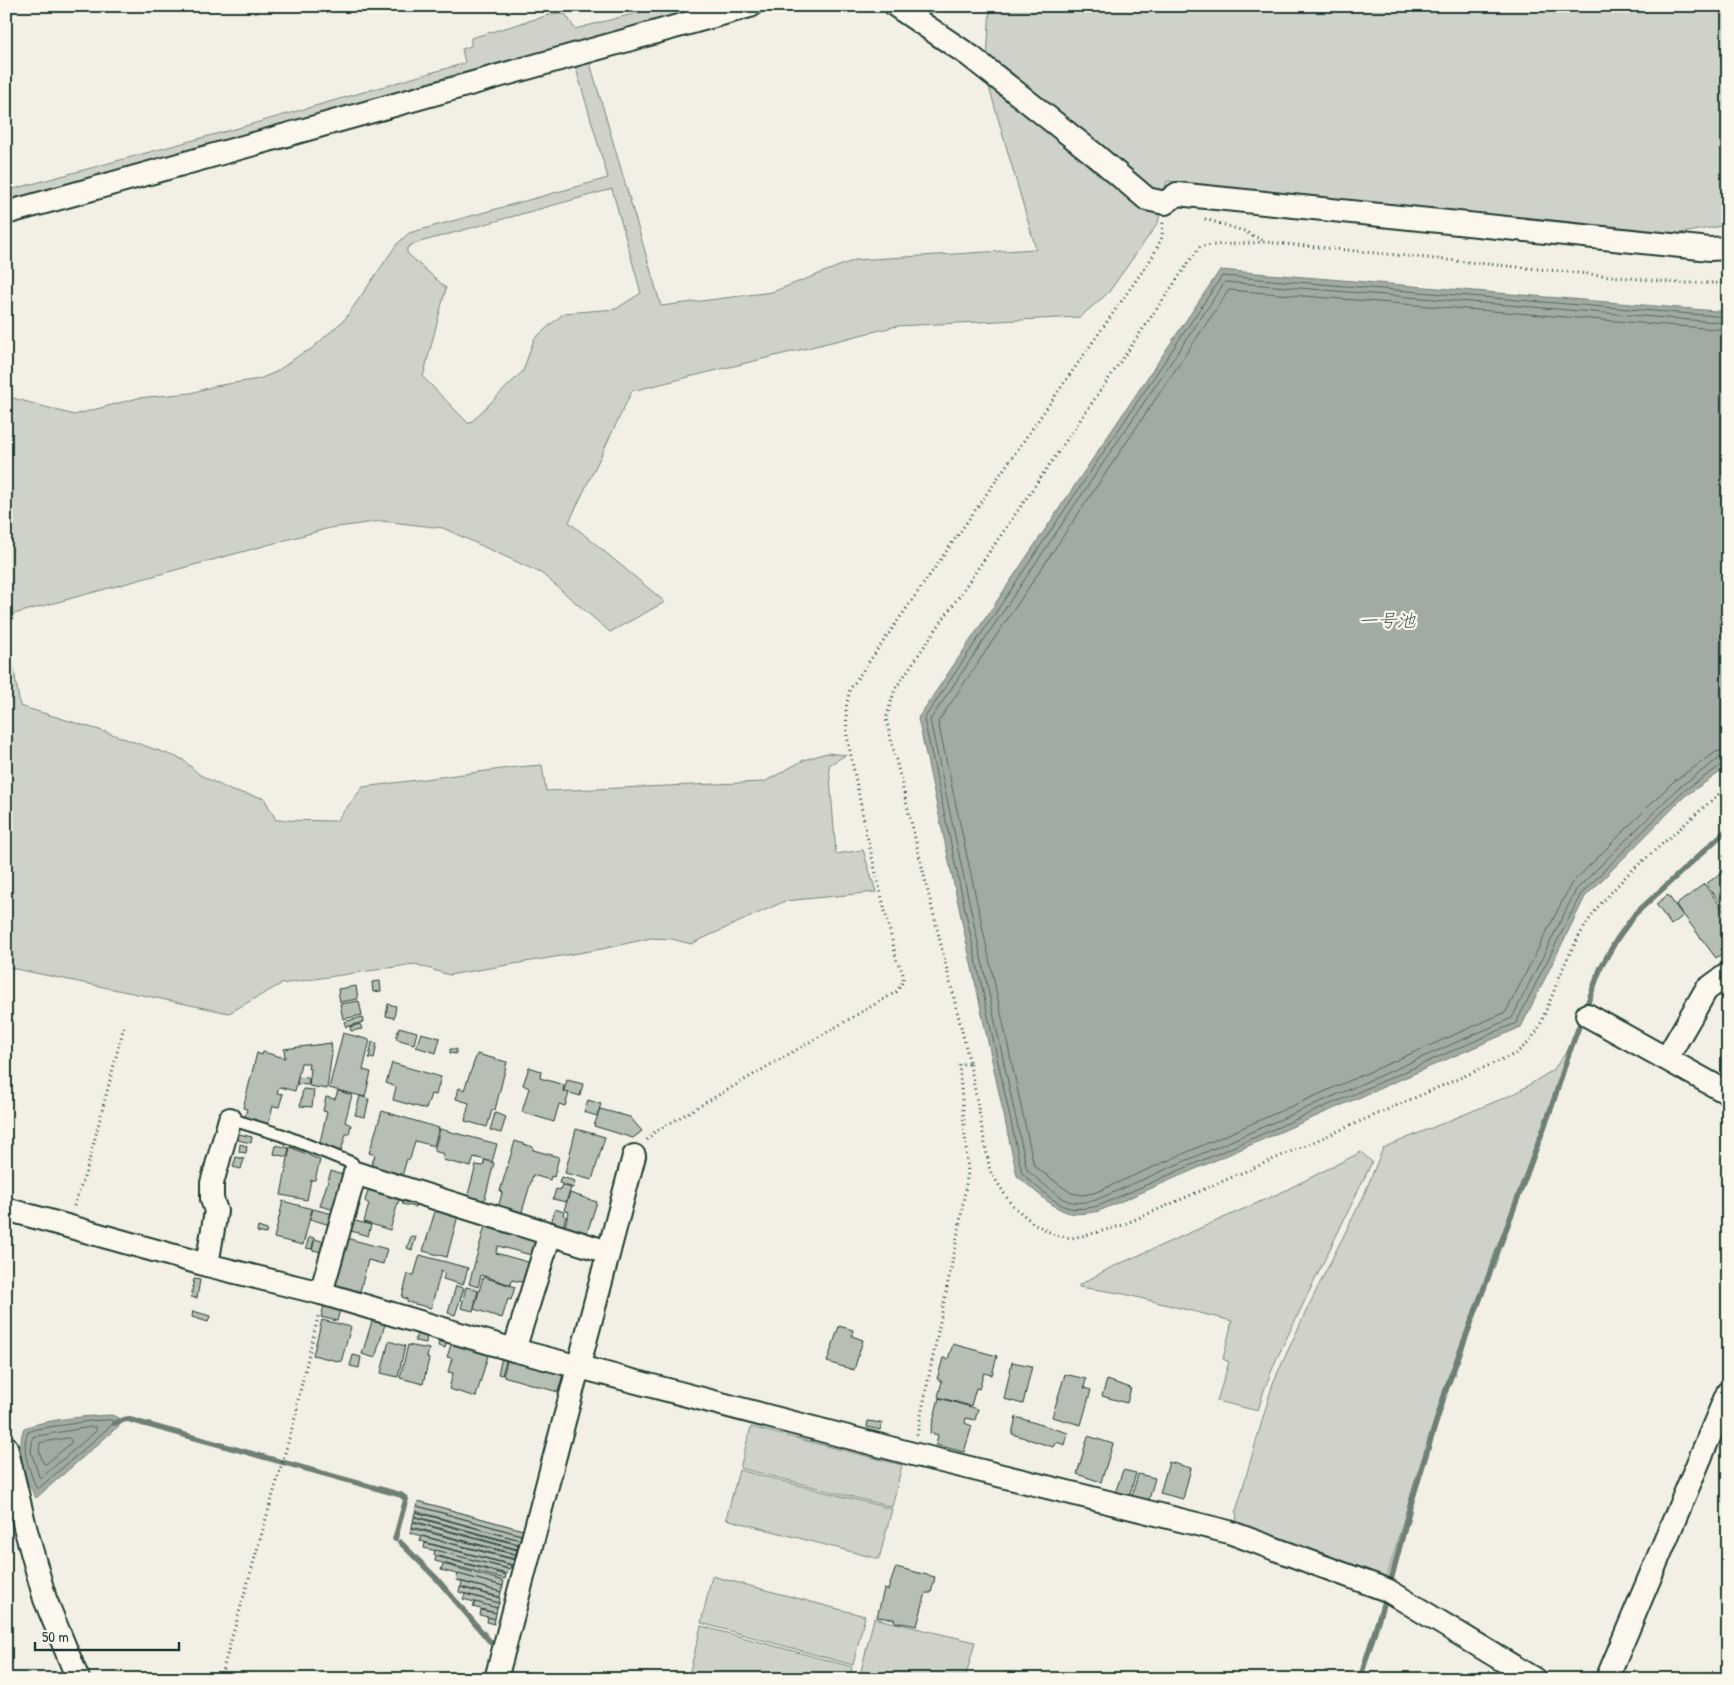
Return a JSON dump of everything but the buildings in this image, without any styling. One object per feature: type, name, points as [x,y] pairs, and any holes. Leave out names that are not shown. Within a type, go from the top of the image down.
[{"type":"street","points":[[6,213],[750,6]]},
{"type":"street","points":[[896,6],[970,56],[1094,154],[1147,199],[1165,203],[1178,194],[1710,249],[1728,248]]},
{"type":"street","points":[[1671,1051],[1706,990],[1728,974]]},
{"type":"street","points":[[1586,1015],[1728,1093]]},
{"type":"street","points":[[208,1265],[216,1211],[212,1199],[212,1183],[230,1118]]},
{"type":"street","points":[[496,1679],[577,1365],[634,1156]]},
{"type":"street","points":[[321,1293],[355,1173],[608,1252]]},
{"type":"street","points":[[6,1209],[208,1265],[321,1293],[514,1350],[914,1454],[1230,1532],[1387,1590],[1534,1679]]},
{"type":"street","points":[[514,1350],[550,1234]]},
{"type":"street","points":[[1607,1679],[1720,1431],[1728,1392]]},
{"type":"street","points":[[6,1447],[45,1599],[78,1679]]},
{"type":"lane","points":[[230,1118],[282,1135],[352,1163],[355,1173]]},
{"type":"path","points":[[634,1156],[653,1133],[896,992],[903,983],[904,973],[897,961],[867,836],[847,736],[846,708],[850,689],[1153,256],[1162,237],[1165,203]]},
{"type":"path","points":[[1201,218],[1244,230],[1265,242]]},
{"type":"path","points":[[1728,283],[1680,283],[1265,242],[1200,246],[895,690],[886,719],[970,1064],[990,1172],[1011,1204],[1033,1223],[1055,1235],[1070,1238],[1120,1226],[1515,1054],[1528,1043],[1538,1030],[1566,961],[1580,934],[1597,908],[1628,875],[1728,786]]},
{"type":"path","points":[[70,1227],[73,1210],[87,1169],[124,1026]]},
{"type":"path","points":[[914,1454],[959,1228],[968,1172],[959,1064],[970,1064]]},
{"type":"path","points":[[220,1679],[297,1411],[309,1351],[317,1323],[321,1293]]},
{"type":"shaded area","points":[[663,6],[786,6],[590,63],[661,306],[772,292],[855,260],[1036,249],[986,77],[917,25],[876,6],[907,6],[987,60],[990,6],[1728,6],[1728,225],[1675,234],[1167,181],[1158,223],[1108,293],[1080,317],[897,326],[632,391],[569,522],[665,602],[610,632],[541,573],[443,528],[382,521],[330,528],[10,615],[9,640],[20,706],[106,732],[182,759],[200,775],[232,791],[264,798],[276,820],[336,821],[363,787],[517,767],[542,765],[546,791],[764,782],[804,760],[826,753],[846,755],[829,765],[836,854],[863,850],[876,892],[785,901],[691,944],[672,939],[651,938],[602,949],[449,975],[415,964],[281,984],[229,1013],[11,968],[6,961],[6,396],[74,415],[138,398],[191,393],[215,386],[259,379],[276,372],[301,354],[310,350],[345,319],[397,244],[409,233],[608,178],[575,65],[158,183],[6,223],[6,191],[238,128],[465,63],[462,49],[471,46],[471,38],[556,13],[566,15],[575,29]],"holes":[[[612,189],[641,293],[616,309],[564,313],[534,339],[523,371],[469,424],[423,377],[446,288],[407,253],[407,248],[413,244]]]},
{"type":"shaded area","points":[[1568,1050],[1540,1135],[1448,1377],[1413,1487],[1386,1581],[1240,1529],[1236,1511],[1273,1383],[1308,1307],[1363,1197],[1383,1148],[1516,1093],[1553,1070]]},
{"type":"shaded area","points":[[1361,1152],[1372,1162],[1276,1360],[1258,1411],[1217,1401],[1229,1362],[1223,1359],[1232,1321],[1120,1293],[1079,1287],[1079,1285],[1110,1268],[1282,1192]]},
{"type":"shaded area","points":[[751,1427],[902,1465],[892,1507],[740,1468]]},
{"type":"shaded area","points":[[739,1470],[892,1509],[879,1559],[726,1519]]},
{"type":"shaded area","points":[[712,1576],[865,1616],[853,1665],[701,1623]]},
{"type":"shaded area","points":[[874,1618],[975,1642],[965,1679],[859,1679]]},
{"type":"shaded area","points":[[701,1626],[852,1667],[850,1679],[702,1679],[689,1675]]},
{"type":"water","name":"一号池","points":[[1220,270],[1728,312],[1728,767],[1685,796],[1585,897],[1521,1027],[1099,1211],[1082,1214],[1073,1213],[1053,1205],[1017,1176],[918,718]]},
{"type":"water","points":[[112,1415],[118,1418],[121,1424],[36,1498],[22,1464],[21,1445],[24,1428],[56,1420]]},
{"type":"waterway","points":[[1391,1580],[1410,1507],[1446,1390],[1551,1109],[1568,1056],[1601,967],[1617,939],[1635,914],[1728,829]]},
{"type":"waterway","points":[[114,1423],[127,1419],[401,1495],[406,1499],[395,1539]]},
{"type":"waterway","points":[[400,1542],[437,1579],[498,1651]]},
{"type":"waterway","points":[[1360,1679],[1385,1598]]}]
